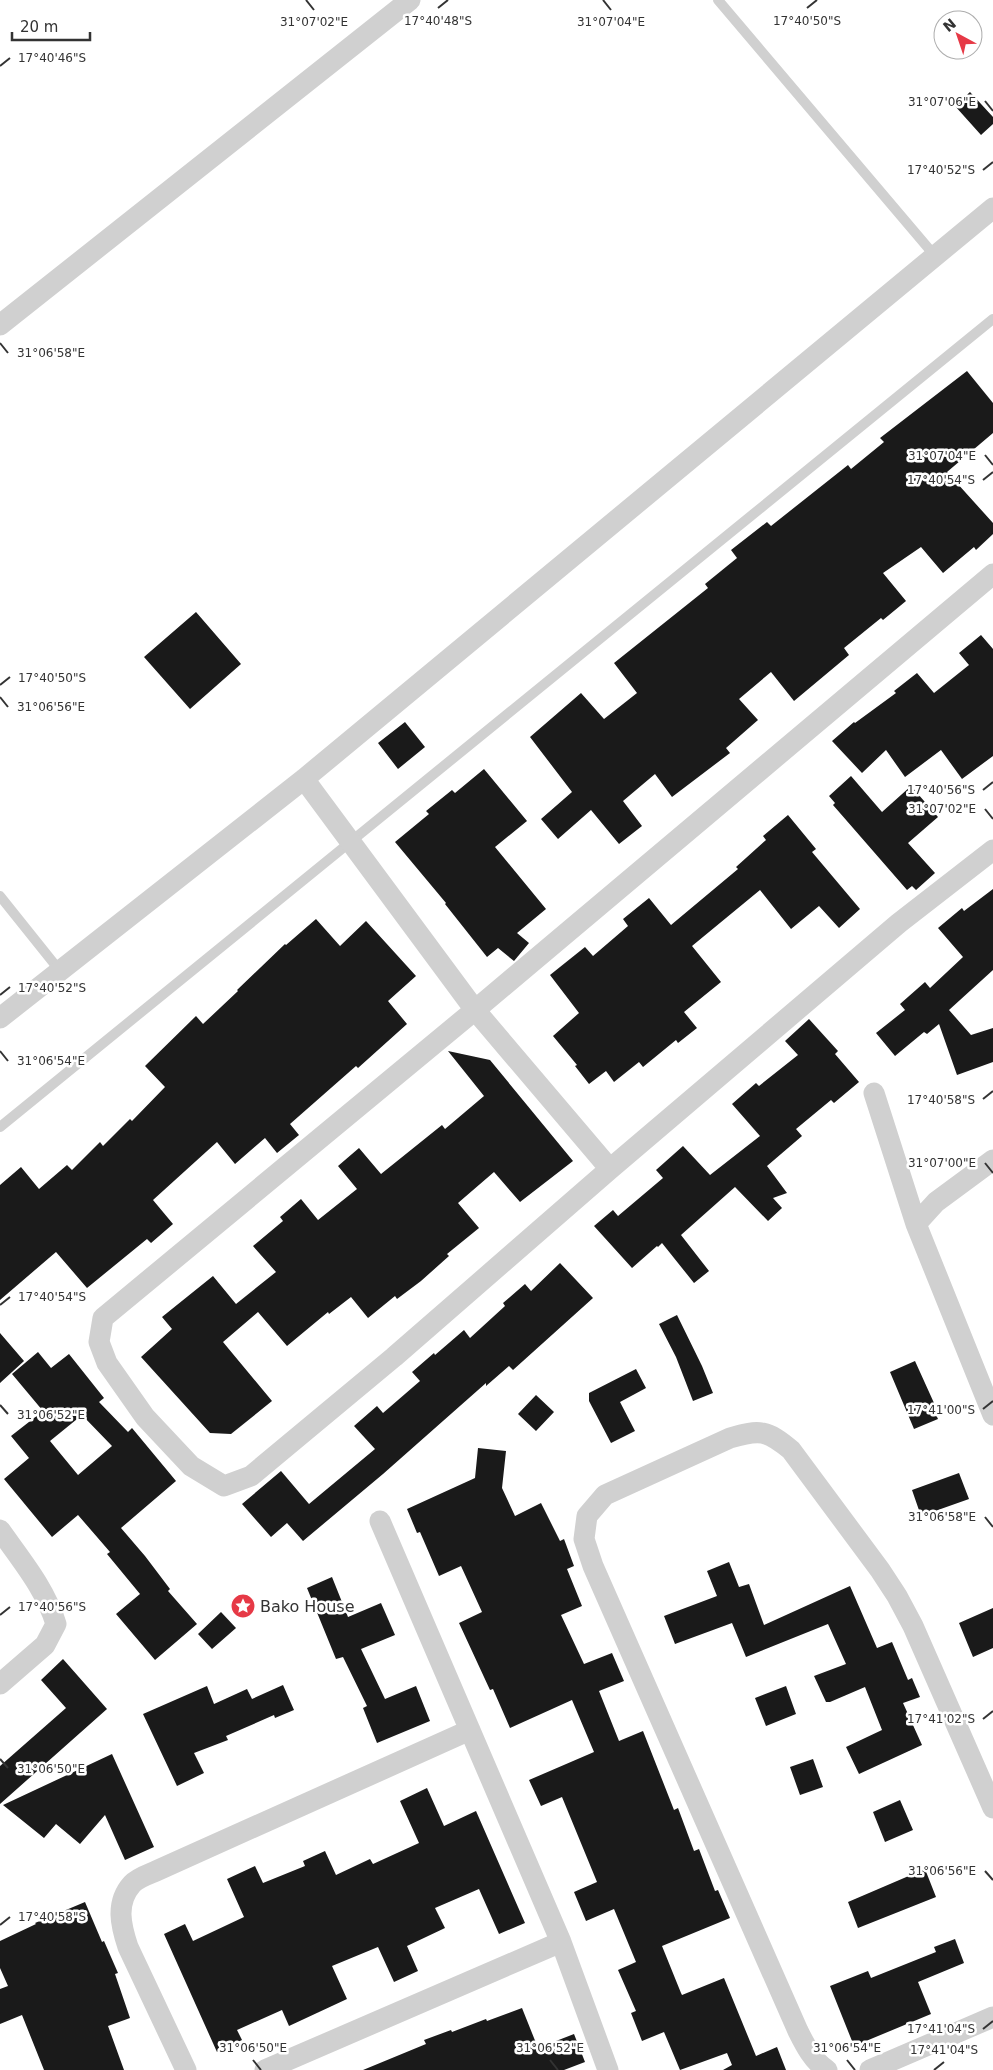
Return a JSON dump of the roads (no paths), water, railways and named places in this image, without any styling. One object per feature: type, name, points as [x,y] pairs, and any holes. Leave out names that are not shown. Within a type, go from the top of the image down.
[{"type":"street","points":[[0,325],[410,0]]},
{"type":"street","points":[[0,1018],[304,780],[993,208]]},
{"type":"street","points":[[993,574],[475,1010],[103,1318],[99,1342],[107,1363],[145,1417],[191,1466],[224,1486],[251,1476],[394,1357],[610,1169],[899,923],[993,850]]},
{"type":"street","points":[[304,780],[475,1010],[610,1169]]},
{"type":"street","points":[[874,1093],[916,1224],[993,1415]]},
{"type":"street","points":[[916,1224],[936,1202],[993,1160]]},
{"type":"street","points":[[827,2070],[821,2066],[808,2050],[798,2031],[593,1566],[584,1539],[587,1516],[605,1495],[730,1438],[751,1432],[773,1435],[791,1450],[880,1570],[897,1596],[913,1626],[993,1808]]},
{"type":"street","points":[[380,1521],[561,1942],[608,2070]]},
{"type":"street","points":[[0,1530],[38,1583],[50,1604],[56,1624],[45,1645],[0,1684]]},
{"type":"street","points":[[186,2070],[121,1926],[121,1905],[132,1883],[470,1730]]},
{"type":"street","points":[[265,2070],[561,1942]]},
{"type":"street","points":[[870,2070],[993,2017]]},
{"type":"lane","points":[[718,0],[935,256]]},
{"type":"lane","points":[[0,1127],[993,319]]},
{"type":"lane","points":[[0,896],[60,971]]},
{"type":"place","name":"Bako House","points":[[243,1606]]}]
